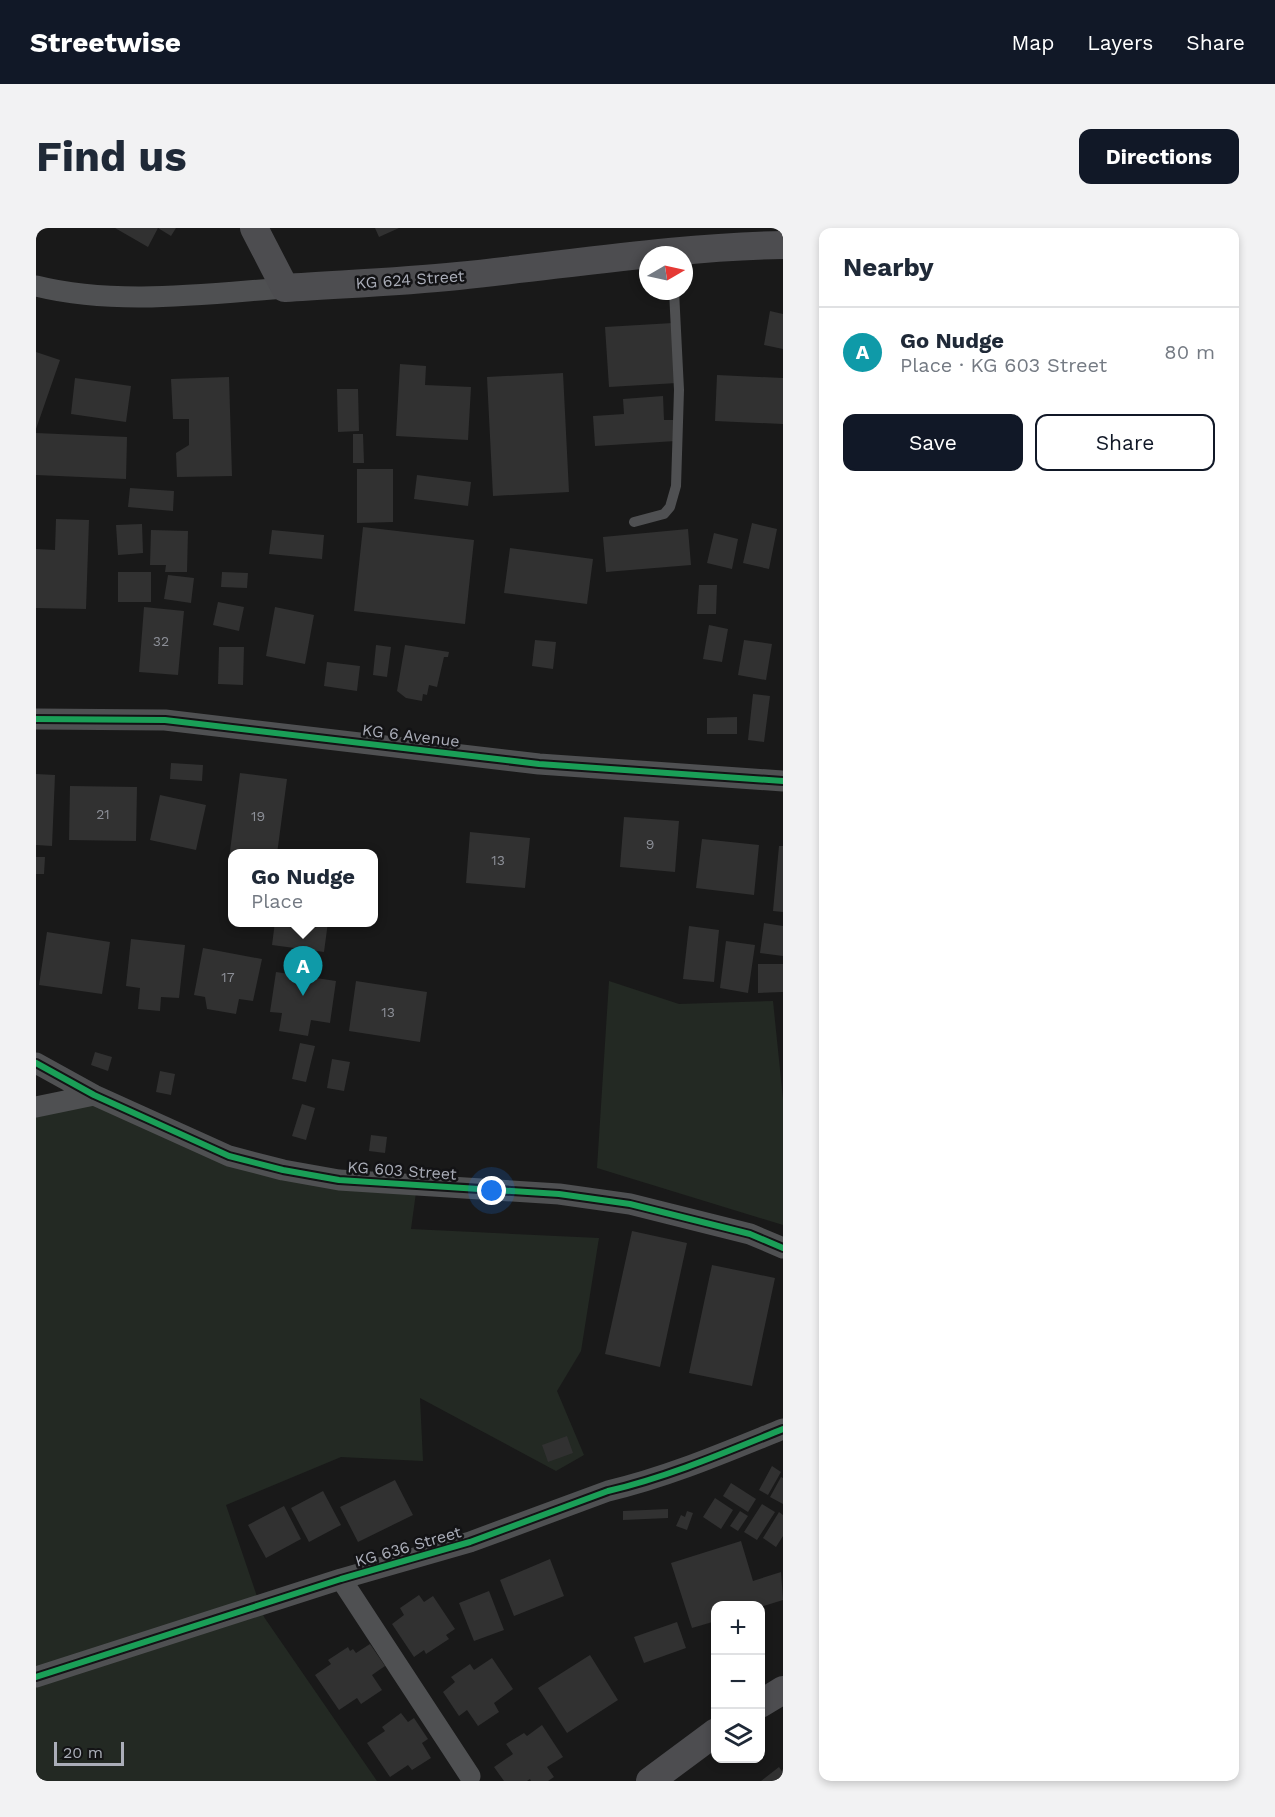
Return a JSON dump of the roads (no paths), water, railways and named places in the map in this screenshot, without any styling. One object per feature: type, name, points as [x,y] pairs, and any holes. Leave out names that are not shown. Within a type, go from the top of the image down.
[{"type":"main road","points":[[254,228],[285,288]]},
{"type":"main road","name":"KG 624 Street","points":[[693,252],[742,246],[783,245]]},
{"type":"main road","name":"KG 624 Street","points":[[285,288],[457,276],[639,256]]},
{"type":"main road","points":[[765,1701],[783,1690]]},
{"type":"main road","points":[[650,1781],[711,1736]]},
{"type":"street","name":"KG 624 Street","points":[[36,286],[62,292],[134,296],[182,296],[285,288]]},
{"type":"street","name":"KG 6 Avenue","points":[[36,719],[165,720],[538,764],[783,781]]},
{"type":"street","name":"KG 603 Street","points":[[36,1064],[94,1095],[229,1156],[283,1170],[339,1180],[559,1194],[630,1204],[750,1234],[783,1248]]},
{"type":"street","points":[[36,1107],[94,1095]]},
{"type":"street","name":"KG 636 Street","points":[[36,1677],[341,1579],[471,1542],[608,1491],[718,1455],[783,1429]]},
{"type":"street","points":[[341,1579],[470,1776]]},
{"type":"lane","points":[[634,522],[664,514],[670,507],[676,486],[679,390],[674,300]]},
{"type":"place","name":"Go Nudge","points":[[303,996]]}]
